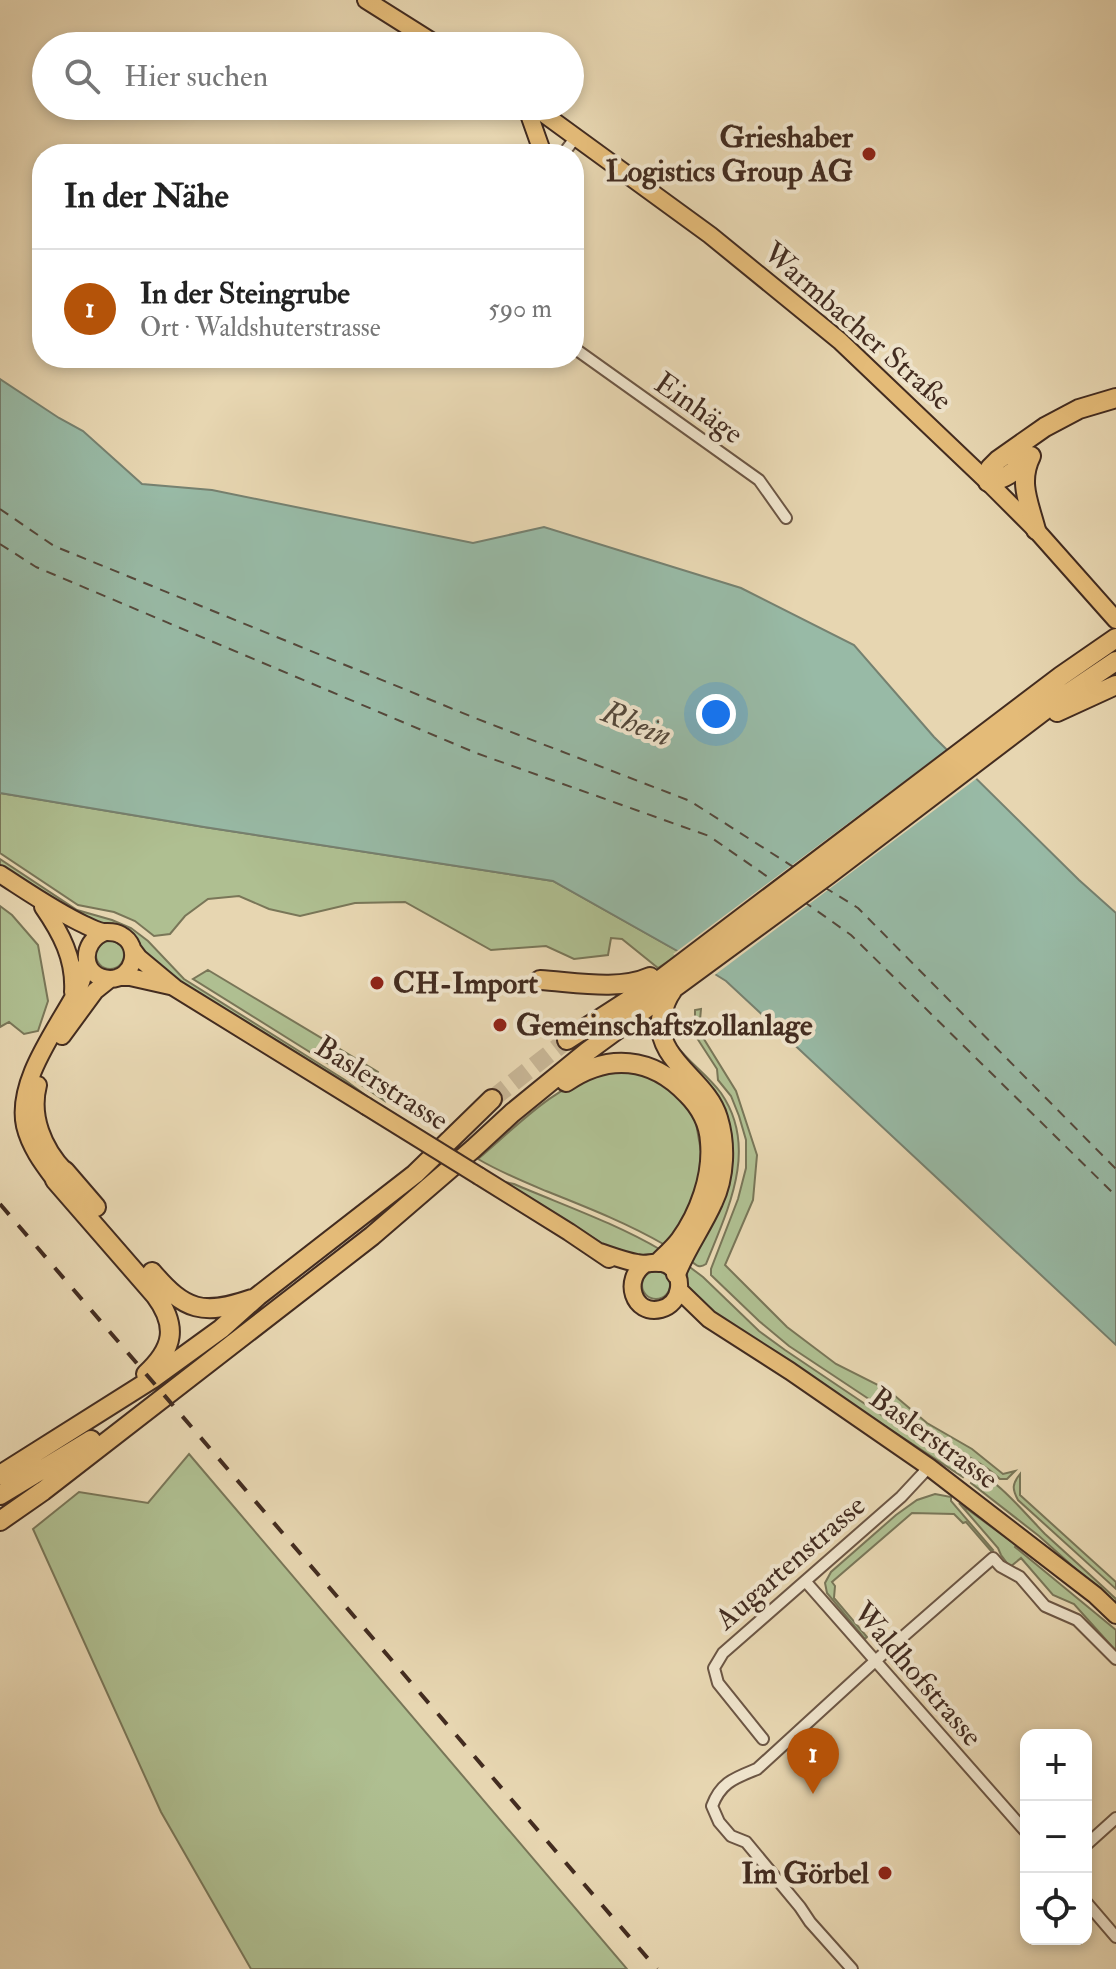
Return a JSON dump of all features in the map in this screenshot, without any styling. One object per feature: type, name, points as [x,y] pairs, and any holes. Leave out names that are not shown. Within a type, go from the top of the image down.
[{"type":"highway","points":[[1116,398],[1079,409],[1045,427],[998,460],[990,468],[988,482],[1001,480],[1012,473],[1059,428],[1081,416],[1116,405]]},
{"type":"highway","points":[[1029,457],[1024,488],[1036,530]]},
{"type":"highway","points":[[567,1040],[662,982],[822,868],[982,748],[1061,676],[1116,638]]},
{"type":"highway","points":[[982,748],[1018,731],[1114,671]]},
{"type":"highway","points":[[1018,731],[1058,700],[1114,671]]},
{"type":"highway","points":[[0,1521],[372,1236],[588,1051],[694,953],[822,868]]},
{"type":"highway","points":[[540,980],[622,985],[662,982]]},
{"type":"highway","points":[[662,982],[669,995],[662,1012],[664,1045],[711,1101],[718,1117],[723,1149],[723,1167],[714,1202],[684,1253],[678,1282]]},
{"type":"highway","points":[[473,1149],[579,1073],[592,1067],[628,1062],[641,1064],[665,1075],[685,1091],[702,1113],[710,1141],[710,1156],[700,1203],[680,1241],[652,1263]]},
{"type":"highway","points":[[0,1475],[152,1379],[221,1329],[258,1296],[415,1174],[492,1099]]},
{"type":"highway","points":[[60,1176],[178,1298],[200,1307],[217,1308],[258,1296]]},
{"type":"highway","points":[[60,1176],[155,1295],[169,1320],[170,1340],[160,1359],[105,1409]]},
{"type":"highway","points":[[0,1495],[156,1402]]},
{"type":"main road","points":[[366,0],[417,32]]},
{"type":"main road","points":[[531,120],[539,144]]},
{"type":"main road","name":"Warmbacher Straße","points":[[552,120],[710,235],[840,341],[1036,530],[1116,620]]},
{"type":"main road","points":[[0,874],[61,914],[95,930],[123,935],[133,950],[129,969],[95,991],[74,1018],[52,1052],[38,1084],[38,1124],[60,1176]]},
{"type":"main road","points":[[35,896],[61,934],[69,953],[72,998]]},
{"type":"main road","points":[[61,914],[76,933],[93,972],[104,978],[152,976]]},
{"type":"main road","points":[[60,1176],[41,1162],[28,1136],[24,1106],[32,1074],[81,982],[93,939],[105,932]]},
{"type":"main road","name":"Baslerstrasse","points":[[133,950],[152,976],[600,1252],[633,1280]]},
{"type":"main road","name":"Baslerstrasse","points":[[600,1252],[636,1263],[652,1263]]},
{"type":"main road","points":[[652,1263],[666,1264],[678,1282],[677,1298],[666,1308],[653,1310],[642,1306],[633,1295],[635,1274],[652,1263]]},
{"type":"main road","name":"Baslerstrasse","points":[[678,1282],[709,1319],[929,1467],[1095,1595],[1116,1615]]},
{"type":"main road","name":"Baslerstrasse","points":[[666,1308],[709,1319]]},
{"type":"street","points":[[571,144],[576,137]]},
{"type":"street","name":"Einhäge","points":[[584,355],[759,480],[786,518]]},
{"type":"street","name":"Augartenstrasse","points":[[763,1739],[718,1683],[714,1668],[723,1653],[901,1497],[929,1467]]},
{"type":"street","points":[[852,1969],[746,1842],[731,1836],[719,1822],[712,1806],[717,1793],[733,1778],[757,1769],[993,1558],[1000,1566],[1020,1577],[1045,1606],[1077,1620],[1116,1659]]},
{"type":"street","name":"Waldhofstrasse","points":[[806,1582],[1020,1825]]},
{"type":"street","points":[[1092,1840],[1116,1818]]},
{"type":"street","points":[[1092,1909],[1116,1937]]},
{"type":"shaded area","points":[[0,793],[553,881],[681,953],[658,968],[622,939],[611,938],[608,955],[574,959],[546,946],[491,950],[405,902],[355,903],[300,916],[269,909],[239,896],[208,899],[185,916],[170,934],[154,936],[135,921],[114,912],[78,905],[0,853]]},
{"type":"shaded area","points":[[0,859],[77,910],[131,928],[148,941],[184,979],[345,1080],[367,1099],[157,968],[142,954],[84,921],[0,865]]},
{"type":"shaded area","points":[[0,906],[38,945],[48,1001],[38,1031],[24,1034],[9,1022],[0,1027]]},
{"type":"shaded area","points":[[110,941],[120,945],[124,955],[120,965],[110,969],[100,965],[96,955],[100,945]]},
{"type":"shaded area","points":[[208,970],[378,1072],[377,1075],[385,1080],[385,1101],[193,979]]},
{"type":"shaded area","points":[[701,1009],[699,1031],[736,1091],[757,1155],[753,1200],[725,1265],[787,1327],[836,1364],[888,1390],[927,1423],[972,1449],[1003,1474],[1015,1471],[1007,1479],[1000,1479],[970,1458],[917,1431],[789,1346],[711,1275],[738,1199],[746,1168],[746,1140],[731,1096],[718,1080],[717,1069],[695,1035],[695,1010]]},
{"type":"shaded area","points":[[671,1038],[721,1093],[738,1135],[739,1157],[730,1200],[706,1264],[701,1266],[690,1260],[724,1195]]},
{"type":"shaded area","points":[[605,1071],[632,1071],[663,1083],[683,1099],[696,1123],[702,1157],[698,1181],[685,1219],[665,1245],[621,1222],[478,1159],[553,1096]]},
{"type":"shaded area","points":[[505,1182],[607,1223],[661,1250],[639,1256],[611,1249]]},
{"type":"shaded area","points":[[687,1265],[759,1331],[785,1350],[914,1437],[962,1460],[967,1471],[963,1477],[708,1310],[687,1290]]},
{"type":"shaded area","points":[[656,1271],[666,1275],[670,1285],[666,1295],[656,1299],[646,1295],[642,1285],[646,1275]]},
{"type":"shaded area","points":[[189,1454],[627,1969],[251,1969],[161,1812],[33,1529],[79,1492],[148,1503]]},
{"type":"shaded area","points":[[1020,1474],[1020,1495],[1116,1582],[1116,1589],[1018,1500],[1014,1487]]},
{"type":"shaded area","points":[[980,1475],[1004,1492],[1116,1599],[1116,1605],[1039,1536],[971,1483]]},
{"type":"shaded area","points":[[935,1494],[951,1497],[951,1501],[993,1550],[954,1514],[912,1513],[832,1582],[835,1586],[834,1598],[867,1637],[865,1639],[827,1593],[825,1583],[831,1572],[896,1515],[917,1500]]},
{"type":"shaded area","points":[[959,1503],[1016,1545],[1116,1630],[1116,1651],[1074,1604],[1053,1595],[1021,1558],[1010,1567],[998,1548]]},
{"type":"water","name":"Rhein","points":[[0,379],[83,431],[142,484],[212,490],[473,543],[544,527],[741,588],[854,645],[934,737],[1116,913],[1116,1345],[726,981],[553,881],[0,793]]},
{"type":"pier","points":[[950,747],[980,776],[712,977],[673,954]]},
{"type":"ferry route","points":[[0,509],[54,546],[475,718],[690,801],[795,868]]},
{"type":"ferry route","points":[[0,544],[36,567],[476,753],[709,836],[775,882]]},
{"type":"ferry route","points":[[824,887],[858,908],[1116,1169]]},
{"type":"ferry route","points":[[803,901],[851,935],[1116,1196]]},
{"type":"tunnel","points":[[492,1099],[567,1040]]},
{"type":"railway","points":[[0,1204],[657,1969]]},
{"type":"place","name":"Grieshaber Logistics Group AG","points":[[869,154]]},
{"type":"place","name":"CH-Import","points":[[377,983]]},
{"type":"place","name":"Gemeinschaftszollanlage","points":[[500,1025]]},
{"type":"place","name":"In der Steingrube","points":[[813,1794]]},
{"type":"place","name":"Im Görbel","points":[[885,1873]]}]
